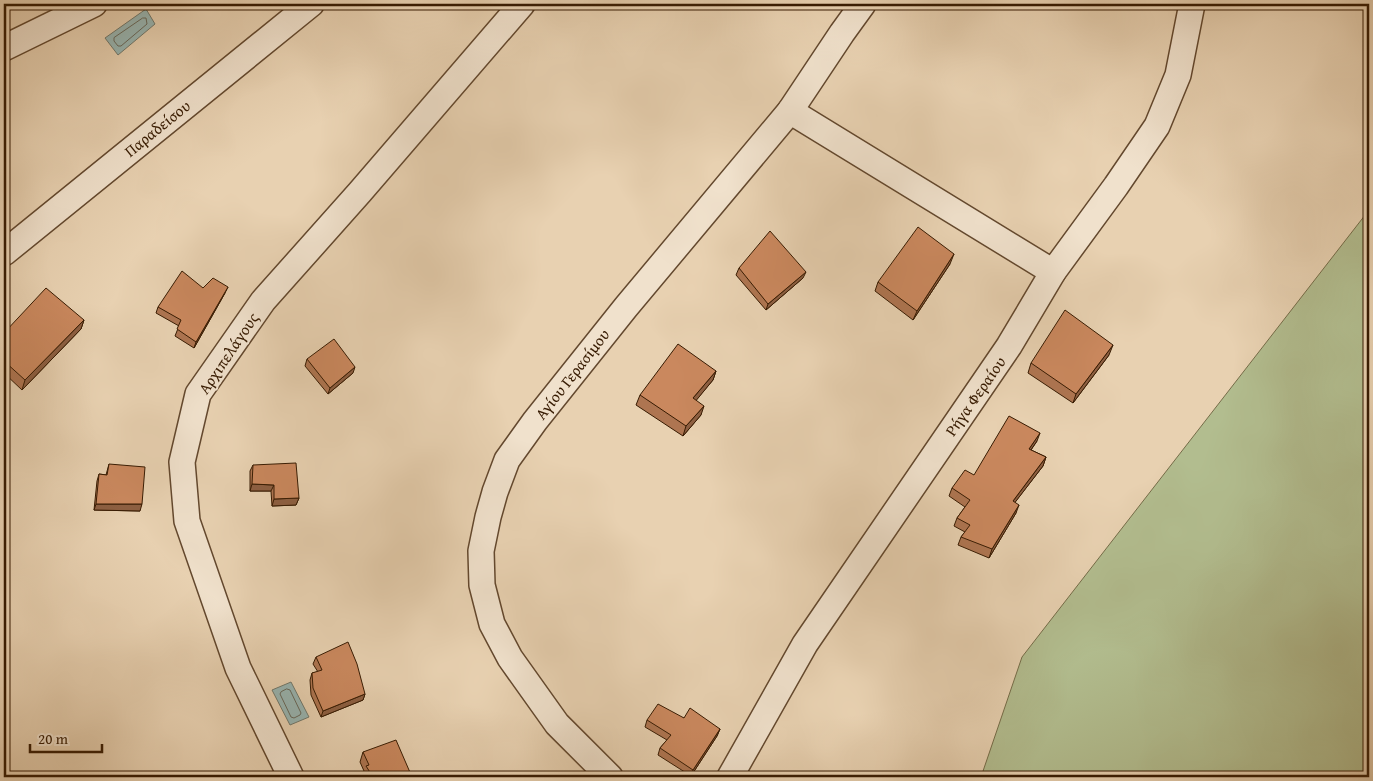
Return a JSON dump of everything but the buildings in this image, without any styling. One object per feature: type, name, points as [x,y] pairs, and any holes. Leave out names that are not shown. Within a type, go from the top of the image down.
[{"type":"street","points":[[4,48],[94,4]]},
{"type":"street","name":"Παραδείσου","points":[[4,253],[311,4]]},
{"type":"street","name":"Αρχιπελάγους","points":[[292,777],[238,668],[201,566],[187,521],[182,462],[198,394],[263,301],[522,4]]},
{"type":"street","name":"Αγίου Γερασίμου","points":[[610,777],[557,724],[510,658],[492,624],[482,585],[481,551],[495,492],[508,460],[535,421],[632,299],[790,111],[863,4]]},
{"type":"street","name":"Ρήγα Φεραίου","points":[[730,777],[805,644],[1009,346],[1053,272],[1157,126],[1178,75],[1192,4]]},
{"type":"street","points":[[790,111],[1053,272]]},
{"type":"green space","points":[[1369,210],[1369,777],[981,777],[1022,657]]},
{"type":"water","points":[[146,9],[155,24],[118,55],[105,38]]},
{"type":"water","points":[[291,682],[309,717],[290,725],[272,690]]}]
